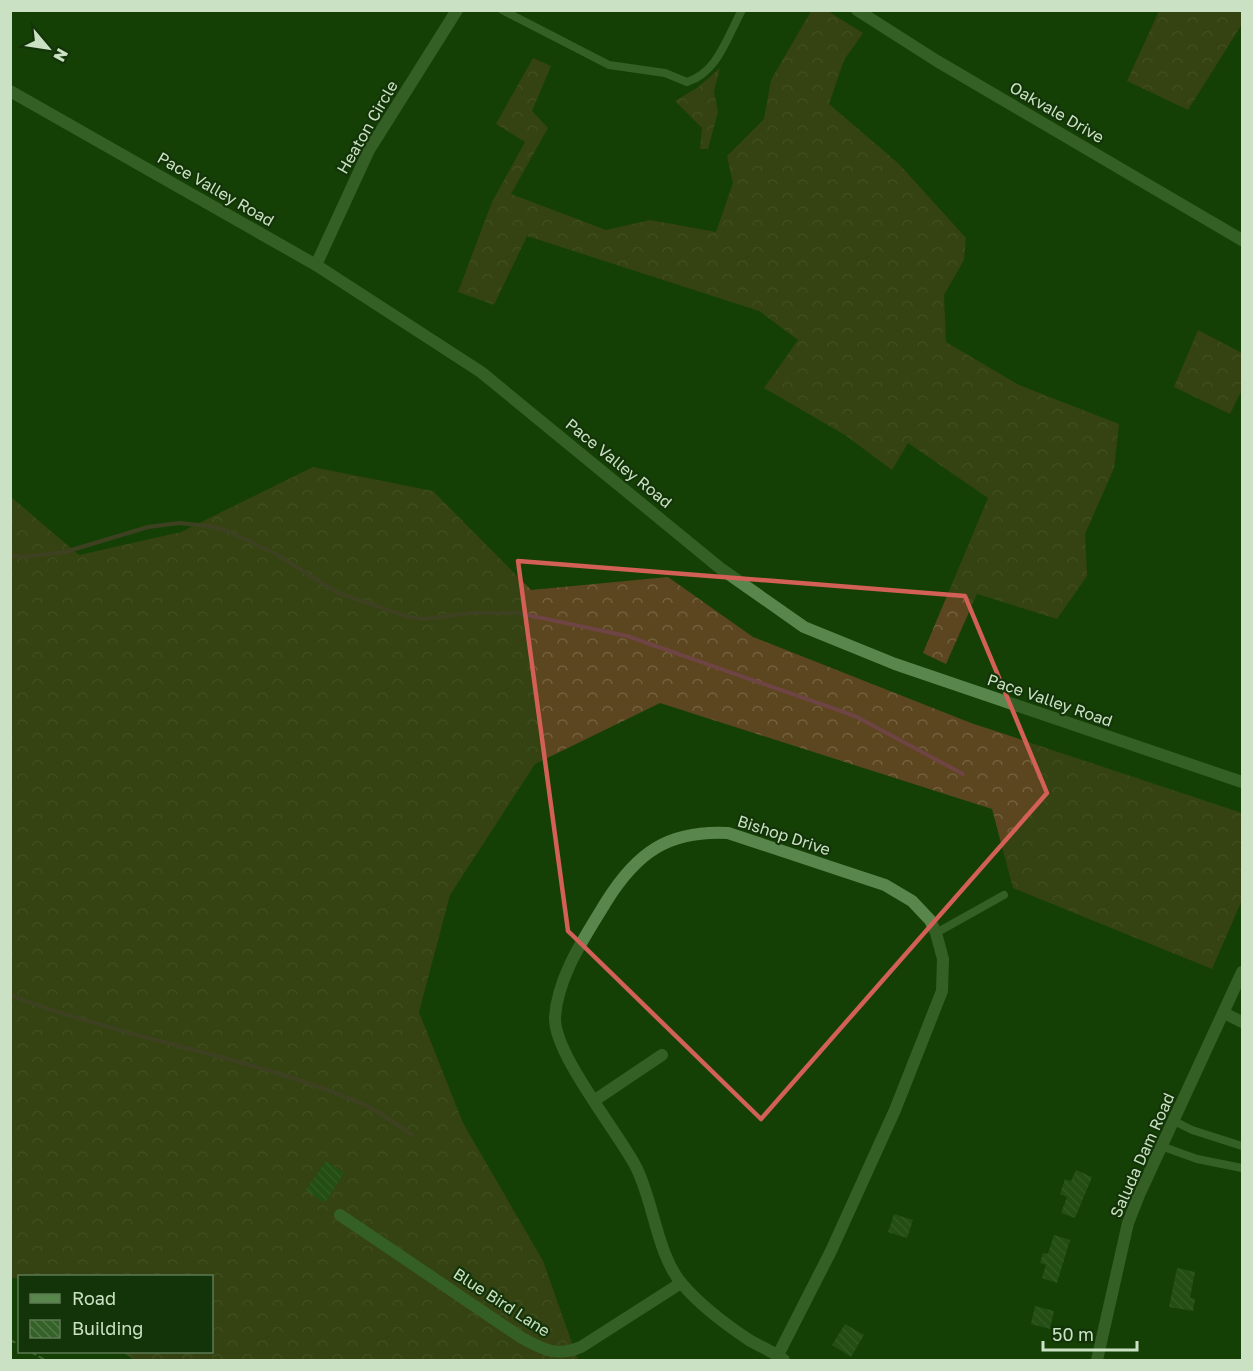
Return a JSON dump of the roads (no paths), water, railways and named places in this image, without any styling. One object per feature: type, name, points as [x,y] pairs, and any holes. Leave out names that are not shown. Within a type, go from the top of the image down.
[{"type":"street","name":"Heaton Circle","points":[[316,265],[369,150],[457,10]]},
{"type":"street","name":"Oakvale Drive","points":[[857,10],[937,61],[1242,240]]},
{"type":"street","name":"Pace Valley Road","points":[[10,91],[316,265],[489,378],[720,568],[804,627],[895,664],[1242,782]]},
{"type":"street","name":"Bishop Drive","points":[[702,832],[728,833],[885,885],[912,901],[930,920],[943,959],[942,991],[895,1110],[781,1358],[714,1316],[681,1283],[663,1246],[636,1168],[595,1100],[556,1032],[555,1018],[559,994],[569,965],[611,895],[627,873],[651,849],[677,837],[702,832]]},
{"type":"street","name":"Saluda Dam Road","points":[[1098,1360],[1128,1223],[1242,972]]},
{"type":"street","points":[[1224,1013],[1242,1022]]},
{"type":"street","points":[[595,1100],[662,1055]]},
{"type":"street","name":"Blue Bird Lane","points":[[340,1215],[522,1338],[550,1353],[568,1352],[581,1347],[681,1283]]},
{"type":"lane","points":[[502,10],[609,64],[665,73],[687,82],[701,78],[718,59],[742,10]]},
{"type":"lane","points":[[936,933],[1004,895]]},
{"type":"lane","points":[[1174,1121],[1192,1130],[1242,1146]]},
{"type":"lane","points":[[1161,1146],[1197,1159],[1242,1168]]},
{"type":"waterway","points":[[10,555],[22,557],[65,552],[148,527],[179,523],[209,526],[228,531],[276,554],[338,593],[409,617],[424,619],[471,613],[518,613],[627,636],[855,716],[963,774]]},
{"type":"waterway","points":[[10,995],[97,1024],[228,1059],[315,1086],[365,1105],[412,1135]]}]
